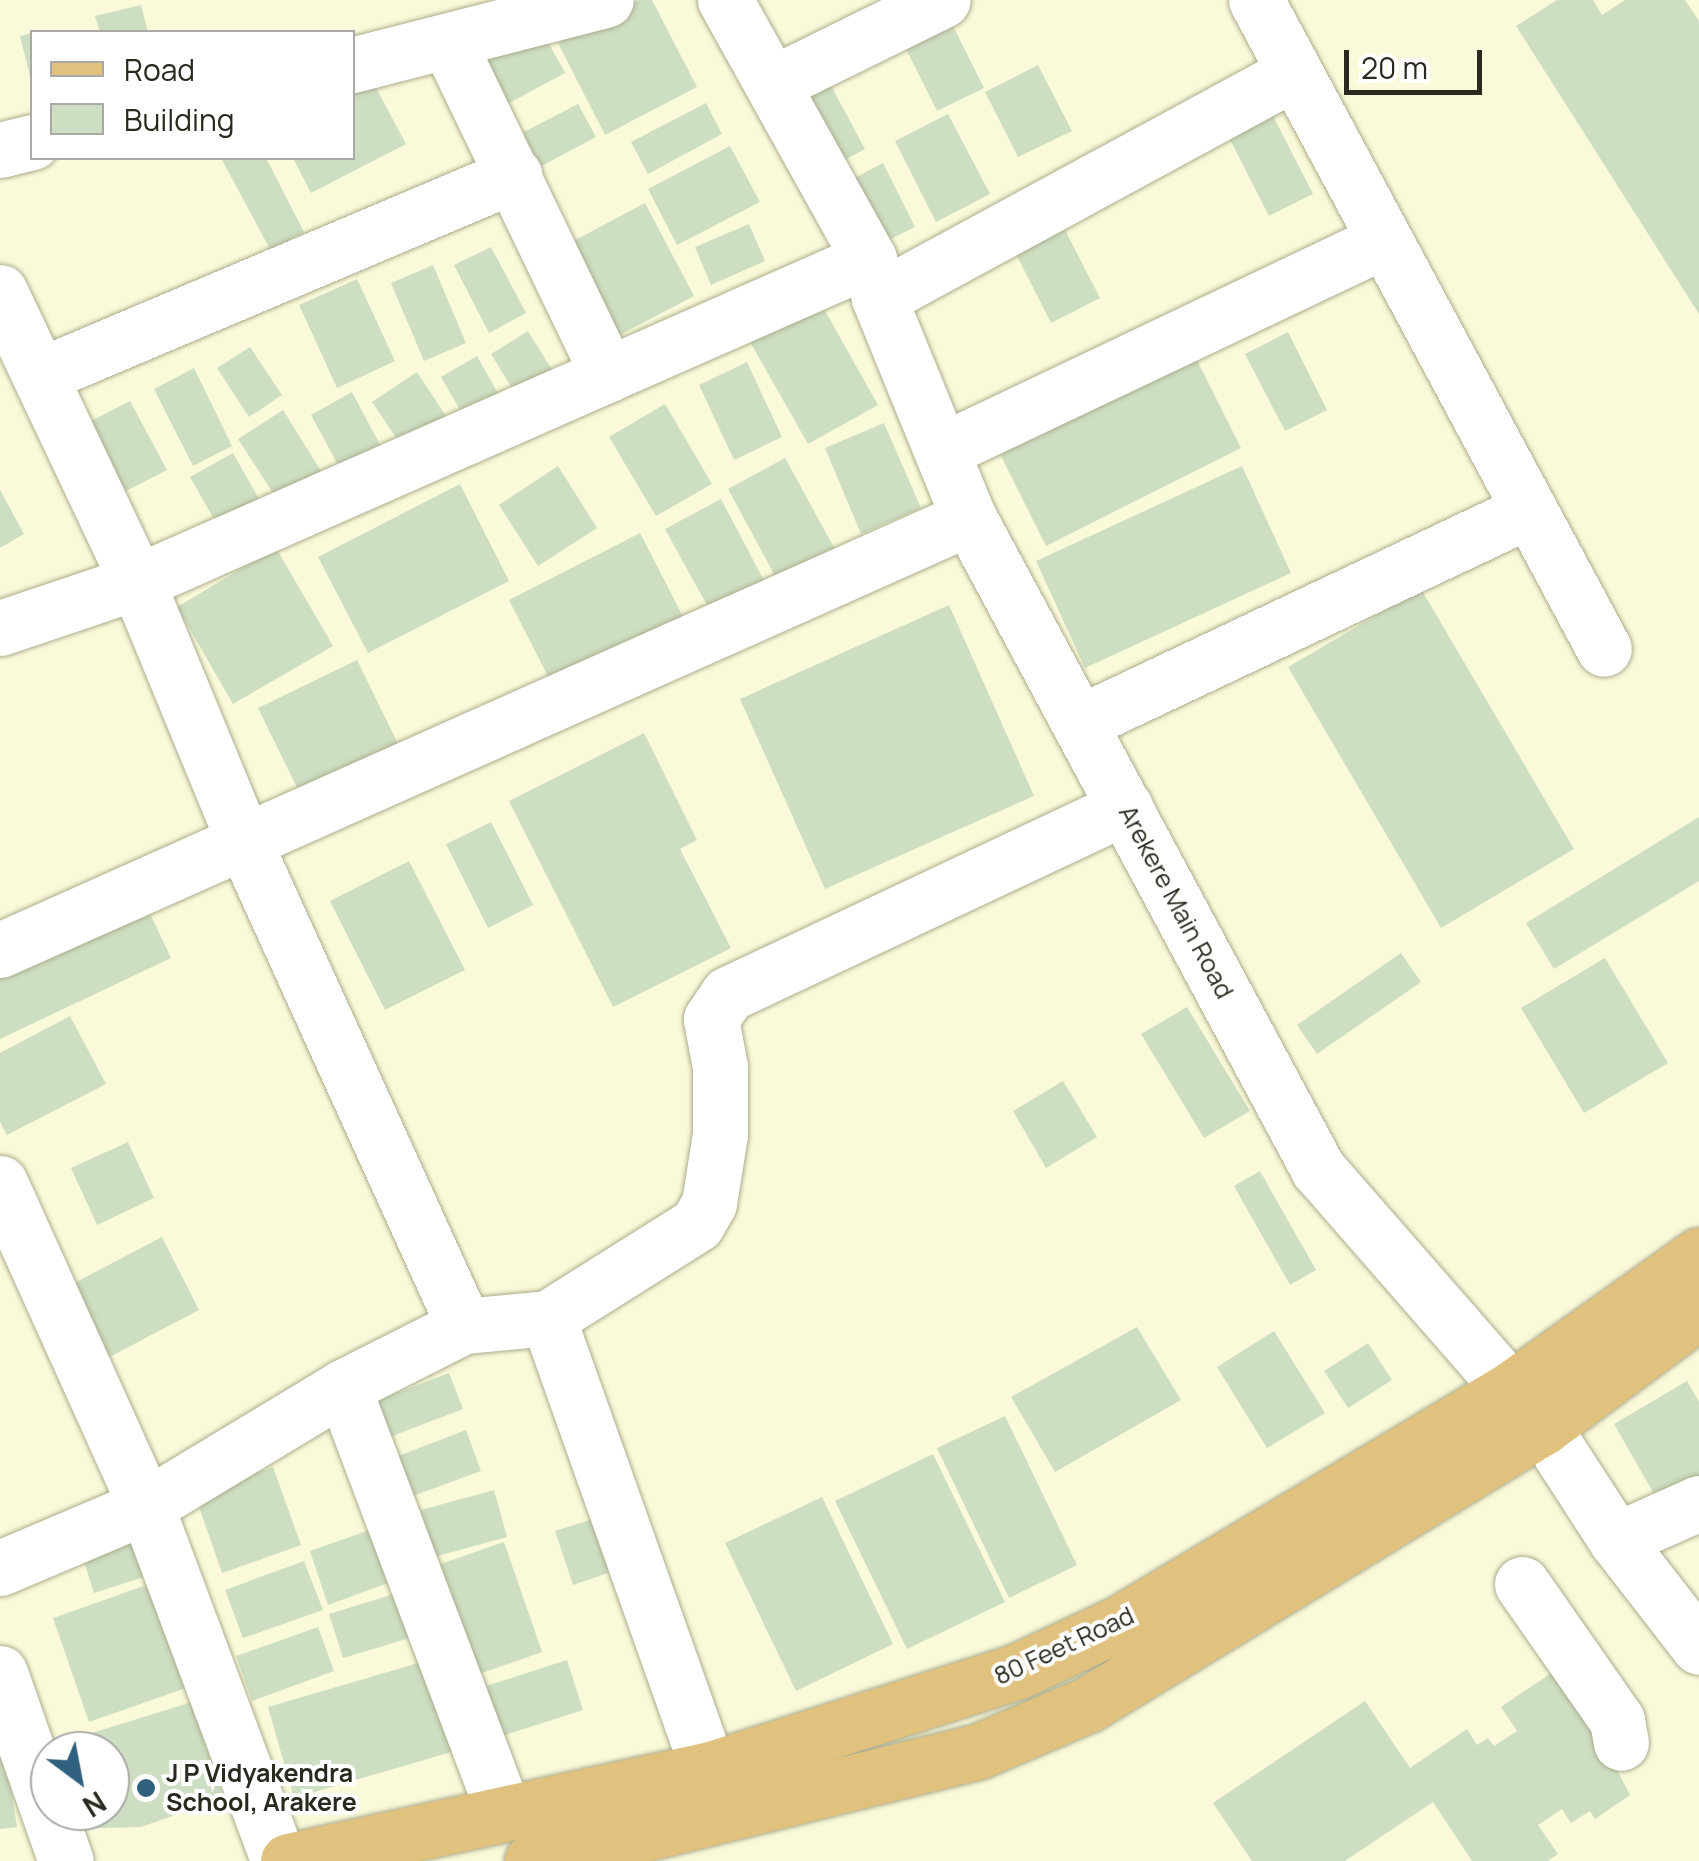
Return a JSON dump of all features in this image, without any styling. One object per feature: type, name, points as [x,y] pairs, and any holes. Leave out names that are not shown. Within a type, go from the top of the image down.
[{"type":"main road","name":"80 Feet Road","points":[[288,1861],[504,1814],[718,1794],[978,1750],[1062,1715],[1136,1677],[1526,1409],[1699,1254]]},
{"type":"main road","name":"80 Feet Road","points":[[532,1861],[718,1794],[1039,1662],[1526,1409],[1699,1312]]},
{"type":"main road","points":[[1039,1662],[1062,1715]]},
{"type":"street","points":[[355,64],[606,0]]},
{"type":"street","name":"Arekere Main Road","points":[[725,0],[774,83],[874,279],[969,518],[1318,1169],[1526,1409],[1616,1540],[1699,1647]]},
{"type":"street","points":[[774,83],[943,0]]},
{"type":"street","points":[[1256,0],[1604,649]]},
{"type":"street","points":[[448,42],[608,374]]},
{"type":"street","points":[[0,628],[137,582],[608,374],[874,279],[1295,72]]},
{"type":"street","points":[[0,150],[30,142]]},
{"type":"street","points":[[41,375],[514,175]]},
{"type":"street","points":[[943,450],[1385,240]]},
{"type":"street","points":[[0,292],[137,582],[244,844],[464,1326]]},
{"type":"street","points":[[1079,723],[1529,510]]},
{"type":"street","points":[[0,950],[969,518]]},
{"type":"street","points":[[0,1568],[146,1506],[342,1387],[464,1326],[548,1318],[697,1224],[709,1204],[720,1134],[720,1067],[711,1019],[728,994],[1125,807]]},
{"type":"street","points":[[0,1183],[146,1506],[279,1861]]},
{"type":"street","points":[[548,1318],[718,1794]]},
{"type":"street","points":[[342,1387],[504,1814]]},
{"type":"street","points":[[1616,1540],[1699,1503]]},
{"type":"street","points":[[1522,1584],[1617,1720],[1621,1743]]},
{"type":"street","points":[[0,1673],[66,1861]]},
{"type":"building","points":[[639,0],[652,0],[697,87],[605,135],[558,43]]},
{"type":"building","points":[[1557,0],[1593,0],[1602,15],[1625,0],[1685,0],[1699,21],[1699,314],[1516,26]]},
{"type":"building","points":[[141,5],[147,30],[99,30],[95,16]]},
{"type":"building","points":[[948,16],[984,88],[937,111],[901,39]]},
{"type":"building","points":[[542,31],[565,73],[491,113],[468,71]]},
{"type":"building","points":[[30,34],[30,76],[20,36]]},
{"type":"building","points":[[1038,65],[1072,131],[1018,157],[985,92]]},
{"type":"building","points":[[374,84],[406,144],[311,193],[294,160],[355,160],[355,94]]},
{"type":"building","points":[[830,84],[865,149],[826,170],[791,105]]},
{"type":"building","points":[[1266,102],[1313,194],[1269,216],[1222,124]]},
{"type":"building","points":[[706,103],[722,134],[648,174],[631,142]]},
{"type":"building","points":[[578,104],[596,137],[532,171],[514,137]]},
{"type":"building","points":[[948,114],[990,194],[936,222],[895,141]]},
{"type":"building","points":[[730,146],[760,202],[677,245],[648,189]]},
{"type":"building","points":[[222,160],[267,160],[304,232],[271,251]]},
{"type":"building","points":[[883,163],[915,227],[877,246],[845,183]]},
{"type":"building","points":[[645,203],[694,296],[614,338],[566,245]]},
{"type":"building","points":[[749,224],[765,261],[711,285],[695,247]]},
{"type":"building","points":[[1065,230],[1100,298],[1051,323],[1016,254]]},
{"type":"building","points":[[491,247],[526,313],[489,333],[454,265]]},
{"type":"building","points":[[433,265],[466,343],[424,361],[391,283]]},
{"type":"building","points":[[357,279],[395,361],[337,388],[299,305]]},
{"type":"building","points":[[819,300],[878,405],[808,444],[749,340]]},
{"type":"building","points":[[528,331],[557,378],[520,401],[491,354]]},
{"type":"building","points":[[1288,332],[1327,410],[1285,431],[1245,354]]},
{"type":"building","points":[[250,347],[282,395],[249,417],[217,368]]},
{"type":"building","points":[[477,356],[503,402],[467,422],[441,377]]},
{"type":"building","points":[[1195,356],[1241,448],[1046,546],[1000,454]]},
{"type":"building","points":[[747,362],[782,437],[734,460],[699,385]]},
{"type":"building","points":[[194,368],[232,446],[193,466],[154,389]]},
{"type":"building","points":[[417,372],[450,422],[405,451],[372,402]]},
{"type":"building","points":[[352,392],[385,454],[344,476],[311,415]]},
{"type":"building","points":[[130,401],[167,470],[126,491],[89,422]]},
{"type":"building","points":[[665,404],[712,484],[656,516],[609,437]]},
{"type":"building","points":[[283,410],[321,471],[277,499],[238,439]]},
{"type":"building","points":[[884,423],[921,508],[861,534],[825,448]]},
{"type":"building","points":[[233,453],[262,504],[219,528],[190,477]]},
{"type":"building","points":[[785,458],[837,553],[780,585],[728,489]]},
{"type":"building","points":[[558,466],[597,528],[538,566],[499,505]]},
{"type":"building","points":[[1242,466],[1291,573],[1085,668],[1036,561]]},
{"type":"building","points":[[460,484],[509,581],[368,653],[318,557]]},
{"type":"building","points":[[0,490],[24,534],[0,548]]},
{"type":"building","points":[[721,499],[768,588],[714,618],[665,529]]},
{"type":"building","points":[[640,533],[691,632],[560,700],[509,600]]},
{"type":"building","points":[[276,548],[333,646],[233,704],[177,607]]},
{"type":"building","points":[[1421,589],[1574,849],[1441,928],[1288,667]]},
{"type":"building","points":[[949,605],[1034,796],[825,889],[740,699]]},
{"type":"building","points":[[357,660],[405,758],[306,806],[258,708]]},
{"type":"building","points":[[644,733],[697,840],[680,849],[731,948],[613,1007],[509,801]]},
{"type":"building","points":[[1699,817],[1699,881],[1554,969],[1526,923]]},
{"type":"building","points":[[491,822],[533,905],[488,928],[446,844]]},
{"type":"building","points":[[409,861],[465,970],[385,1010],[330,901]]},
{"type":"building","points":[[146,905],[171,958],[0,1039],[0,975]]},
{"type":"building","points":[[1401,953],[1421,982],[1317,1054],[1297,1025]]},
{"type":"building","points":[[1605,958],[1668,1063],[1584,1113],[1521,1008]]},
{"type":"building","points":[[1187,1007],[1250,1111],[1204,1138],[1141,1034]]},
{"type":"building","points":[[70,1016],[106,1084],[7,1135],[0,1122],[0,1053]]},
{"type":"building","points":[[1063,1081],[1097,1137],[1046,1168],[1013,1111]]},
{"type":"building","points":[[128,1142],[154,1198],[97,1225],[71,1168]]},
{"type":"building","points":[[1260,1171],[1316,1270],[1290,1285],[1234,1186]]},
{"type":"building","points":[[162,1237],[199,1310],[98,1363],[59,1291]]},
{"type":"building","points":[[1137,1327],[1181,1400],[1055,1472],[1011,1397]]},
{"type":"building","points":[[1274,1331],[1325,1413],[1267,1448],[1217,1367]]},
{"type":"building","points":[[1368,1343],[1392,1380],[1348,1408],[1324,1371]]},
{"type":"building","points":[[449,1373],[463,1409],[382,1440],[369,1404]]},
{"type":"building","points":[[1687,1381],[1699,1402],[1699,1478],[1658,1501],[1614,1424]]},
{"type":"building","points":[[1005,1416],[1077,1565],[1009,1598],[937,1448]]},
{"type":"building","points":[[466,1430],[481,1471],[402,1500],[388,1460]]},
{"type":"building","points":[[933,1454],[1005,1602],[907,1649],[835,1501]]},
{"type":"building","points":[[273,1467],[301,1545],[222,1573],[195,1495]]},
{"type":"building","points":[[494,1490],[507,1537],[434,1557],[421,1510]]},
{"type":"building","points":[[822,1497],[893,1644],[796,1691],[725,1543]]},
{"type":"building","points":[[599,1517],[617,1570],[573,1585],[555,1531]]},
{"type":"building","points":[[127,1524],[144,1577],[94,1593],[77,1540]]},
{"type":"building","points":[[381,1526],[399,1579],[328,1605],[310,1551]]},
{"type":"building","points":[[504,1542],[542,1652],[465,1679],[426,1569]]},
{"type":"building","points":[[304,1561],[323,1610],[243,1638],[225,1590]]},
{"type":"building","points":[[161,1580],[197,1684],[89,1722],[53,1618]]},
{"type":"building","points":[[407,1590],[420,1635],[343,1658],[329,1614]]},
{"type":"building","points":[[318,1627],[334,1671],[252,1701],[236,1656]]},
{"type":"building","points":[[439,1657],[465,1748],[294,1798],[268,1707]]},
{"type":"building","points":[[567,1660],[583,1710],[499,1737],[483,1687]]},
{"type":"building","points":[[1563,1665],[1630,1795],[1595,1819],[1590,1811],[1571,1823],[1562,1809],[1538,1825],[1558,1854],[1548,1861],[1472,1861],[1433,1802],[1345,1861],[1252,1861],[1213,1803],[1365,1701],[1410,1768],[1467,1729],[1477,1745],[1488,1738],[1494,1746],[1517,1731],[1501,1707]]},
{"type":"building","points":[[192,1702],[223,1798],[141,1827],[130,1827],[130,1731],[98,1731]]},
{"type":"building","points":[[0,1731],[17,1827],[0,1829]]},
{"type":"place","name":"J P Vidyakendra School, Arakere","points":[[146,1788]]}]
